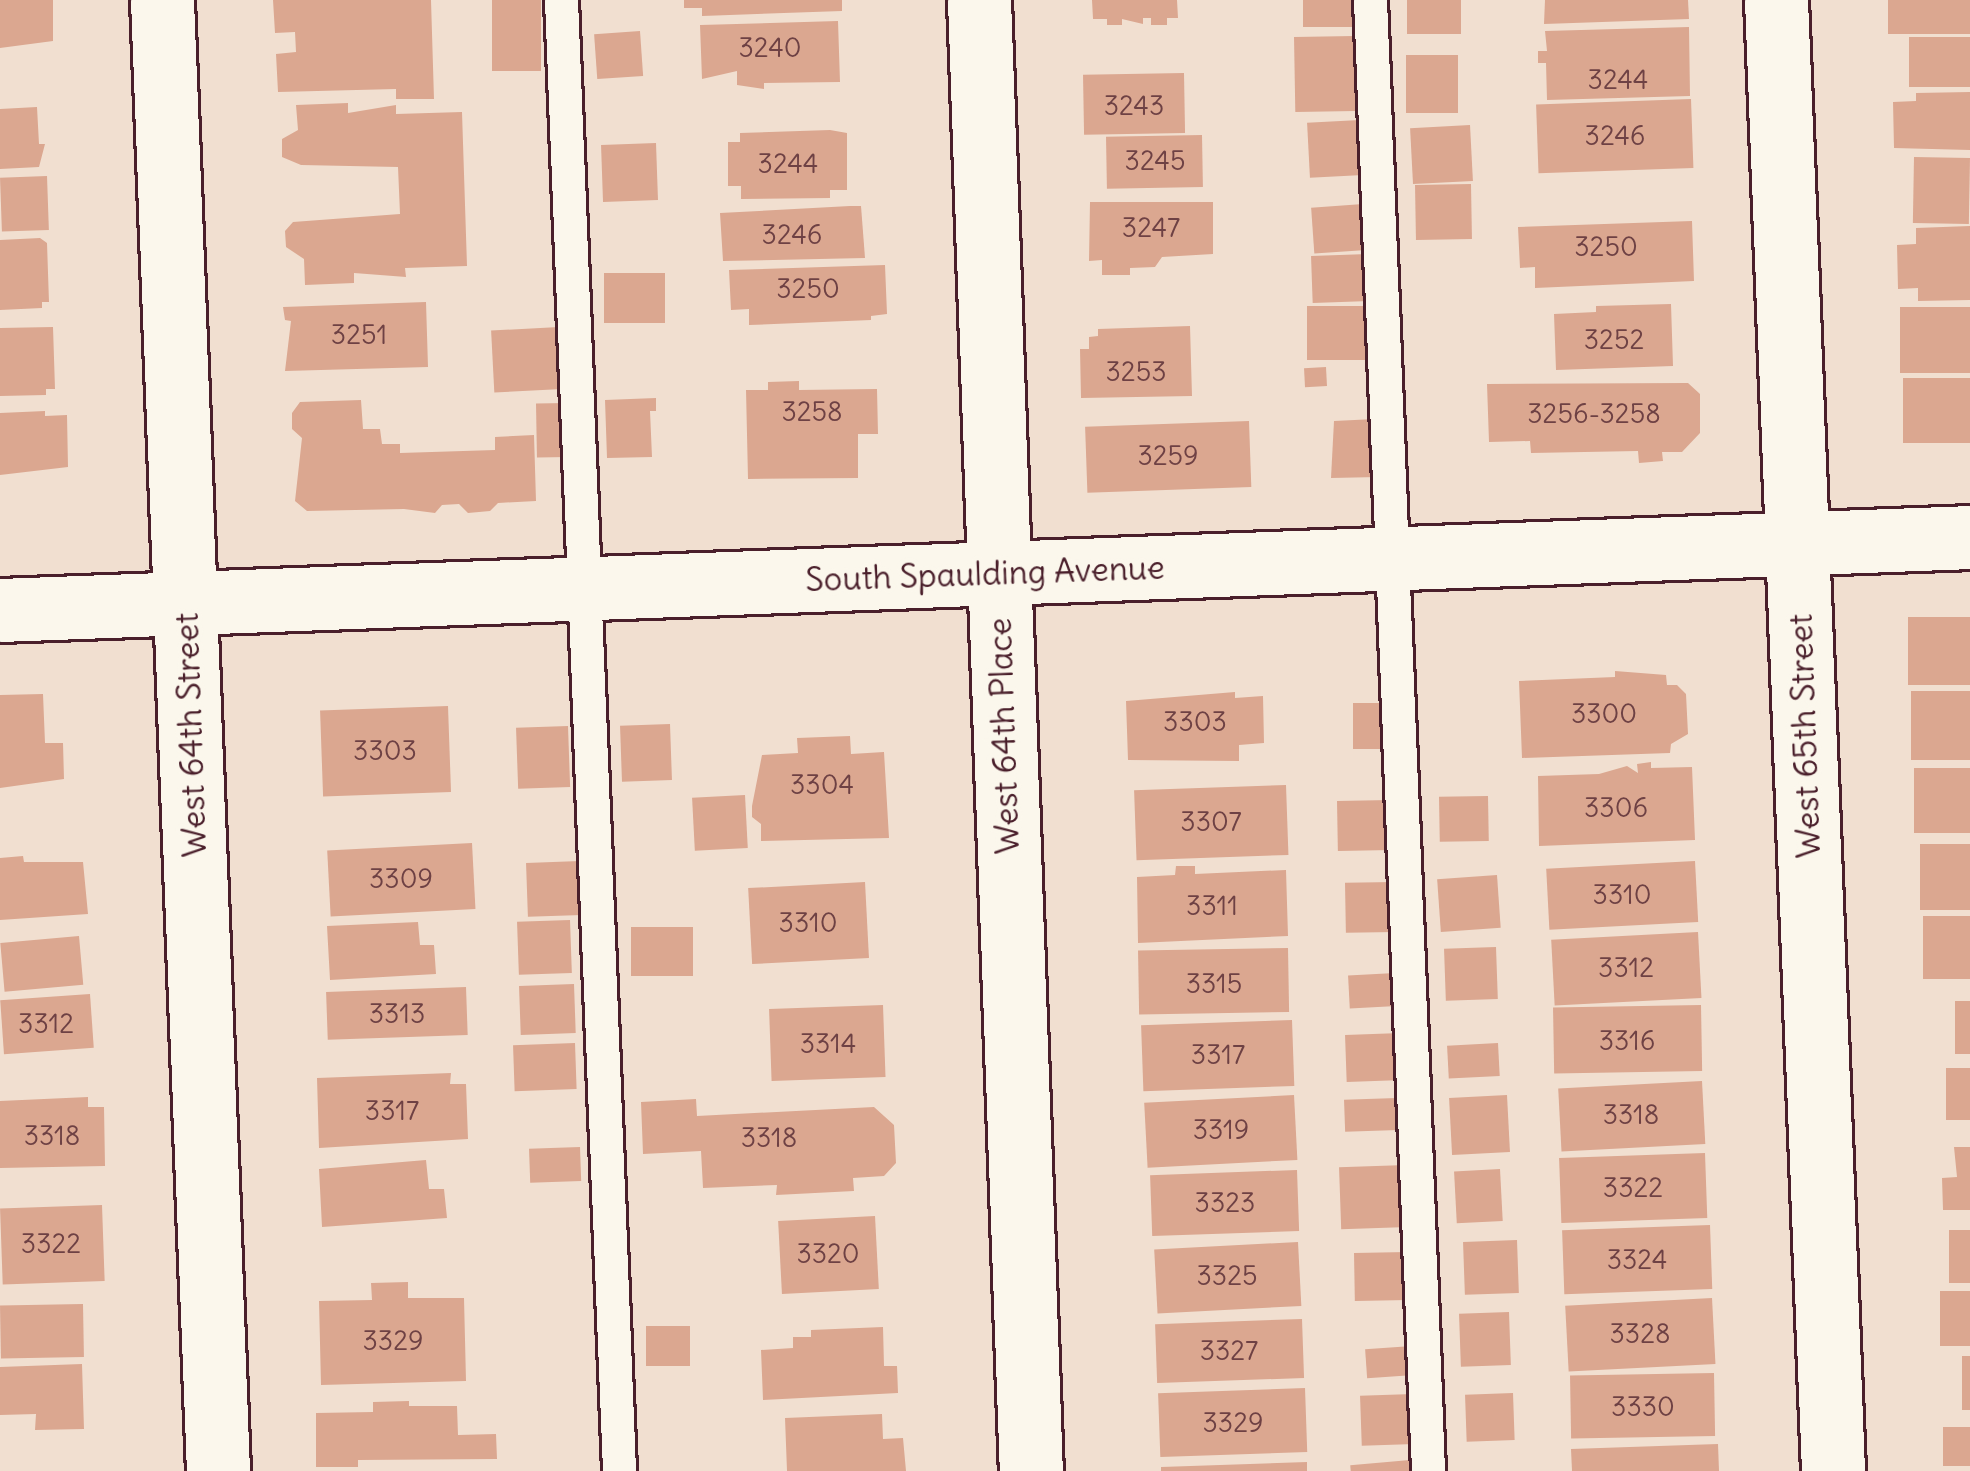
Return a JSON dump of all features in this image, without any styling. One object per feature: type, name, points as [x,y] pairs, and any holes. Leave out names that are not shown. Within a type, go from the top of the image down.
[{"type":"street","name":"West 64th Street","points":[[162,0],[218,1471]]},
{"type":"street","name":"West 64th Place","points":[[979,0],[1031,1471]]},
{"type":"street","name":"West 65th Street","points":[[1776,0],[1833,1471]]},
{"type":"street","name":"South Spaulding Avenue","points":[[0,610],[1970,537]]},
{"type":"lane","points":[[561,0],[619,1471]]},
{"type":"lane","points":[[1370,0],[1428,1471]]},
{"type":"building","points":[[0,0],[53,0],[53,41],[0,48]]},
{"type":"building","points":[[273,0],[431,0],[434,99],[396,99],[396,89],[278,92],[276,54],[296,52],[295,32],[275,33]]},
{"type":"building","points":[[492,0],[541,0],[541,71],[492,71]]},
{"type":"building","points":[[684,0],[842,0],[842,11],[702,16],[702,8],[684,8]]},
{"type":"building","points":[[1092,0],[1177,0],[1178,18],[1167,18],[1167,25],[1151,25],[1151,18],[1143,18],[1143,24],[1122,19],[1122,25],[1107,25],[1107,19],[1093,19]]},
{"type":"building","points":[[1303,0],[1354,0],[1354,27],[1303,27]]},
{"type":"building","points":[[1407,0],[1461,0],[1461,34],[1407,34]]},
{"type":"building","points":[[1545,0],[1688,0],[1689,19],[1544,24]]},
{"type":"building","points":[[1888,0],[1970,0],[1970,34],[1888,34]]},
{"type":"building","points":[[838,21],[840,82],[764,83],[764,89],[737,85],[737,71],[702,79],[700,25]]},
{"type":"building","points":[[1689,27],[1690,96],[1547,100],[1546,63],[1538,63],[1538,51],[1547,51],[1545,31]]},
{"type":"building","points":[[640,31],[643,76],[597,79],[594,34]]},
{"type":"building","points":[[1354,36],[1355,111],[1295,112],[1294,37]]},
{"type":"building","points":[[1909,37],[1970,37],[1970,87],[1909,87]]},
{"type":"building","points":[[1406,55],[1458,55],[1458,113],[1406,113]]},
{"type":"building","points":[[1184,73],[1185,133],[1084,135],[1083,75]]},
{"type":"building","points":[[1970,92],[1970,150],[1894,148],[1893,102],[1916,101],[1916,93]]},
{"type":"building","points":[[1691,99],[1693,168],[1539,173],[1536,104]]},
{"type":"building","points":[[348,103],[348,113],[396,105],[396,114],[462,112],[467,266],[405,268],[406,277],[354,273],[354,283],[305,285],[304,259],[286,247],[285,231],[293,222],[400,214],[398,167],[301,165],[282,157],[282,139],[298,130],[296,105]]},
{"type":"building","points":[[37,107],[39,144],[45,144],[39,167],[0,169],[0,109]]},
{"type":"building","points":[[1360,120],[1363,175],[1310,178],[1307,123]]},
{"type":"building","points":[[1470,125],[1473,181],[1413,184],[1410,128]]},
{"type":"building","points":[[740,133],[847,133],[847,190],[830,190],[830,198],[741,199],[741,186],[728,186],[728,142],[740,142]]},
{"type":"building","points":[[1202,135],[1203,187],[1107,189],[1106,137]]},
{"type":"building","points":[[656,143],[658,200],[603,202],[601,145]]},
{"type":"building","points":[[1914,157],[1970,158],[1969,224],[1913,223]]},
{"type":"building","points":[[47,176],[49,230],[2,232],[0,178]]},
{"type":"building","points":[[1471,184],[1472,239],[1416,240],[1415,185]]},
{"type":"building","points":[[1090,202],[1213,202],[1213,254],[1162,257],[1155,267],[1130,268],[1130,275],[1102,275],[1102,260],[1089,261]]},
{"type":"building","points":[[1363,204],[1366,250],[1314,254],[1311,208]]},
{"type":"building","points":[[861,206],[865,258],[723,261],[720,213]]},
{"type":"building","points":[[1692,221],[1694,281],[1535,288],[1535,267],[1520,268],[1518,227]]},
{"type":"building","points":[[1970,226],[1970,300],[1918,301],[1918,288],[1898,289],[1897,245],[1916,244],[1916,228]]},
{"type":"building","points":[[40,238],[47,243],[49,302],[42,302],[42,308],[0,310],[0,240]]},
{"type":"building","points":[[1368,254],[1370,301],[1313,303],[1311,256]]},
{"type":"building","points":[[885,265],[887,314],[871,316],[871,320],[749,325],[749,309],[731,310],[729,270]]},
{"type":"building","points":[[604,273],[665,273],[665,323],[604,323]]},
{"type":"building","points":[[426,302],[428,367],[285,371],[291,321],[285,320],[283,307]]},
{"type":"building","points":[[1671,304],[1673,366],[1556,370],[1554,314],[1596,312],[1596,306]]},
{"type":"building","points":[[1307,306],[1366,306],[1366,360],[1307,360]]},
{"type":"building","points":[[1900,307],[1970,307],[1970,373],[1900,373]]},
{"type":"building","points":[[1190,326],[1192,396],[1081,398],[1080,349],[1089,349],[1089,337],[1098,336],[1098,329]]},
{"type":"building","points":[[53,327],[55,389],[46,389],[46,395],[0,396],[0,328]]},
{"type":"building","points":[[559,327],[562,389],[494,392],[491,331]]},
{"type":"building","points":[[1326,367],[1327,386],[1305,387],[1304,368]]},
{"type":"building","points":[[1903,378],[1970,378],[1970,443],[1903,443]]},
{"type":"building","points":[[799,381],[799,390],[877,389],[878,434],[858,434],[858,478],[748,479],[746,390],[768,390],[768,382]]},
{"type":"building","points":[[1688,383],[1700,394],[1700,433],[1682,452],[1662,452],[1663,461],[1639,463],[1638,451],[1531,453],[1530,441],[1489,442],[1487,384]]},
{"type":"building","points":[[656,398],[656,411],[650,411],[652,457],[607,458],[605,400]]},
{"type":"building","points":[[361,400],[363,429],[380,429],[382,444],[400,444],[400,453],[495,450],[495,437],[534,435],[536,501],[498,503],[490,511],[468,513],[459,504],[442,505],[435,513],[307,511],[295,501],[302,438],[292,429],[292,413],[300,402]]},
{"type":"building","points":[[567,403],[568,457],[537,458],[536,404]]},
{"type":"building","points":[[45,411],[45,416],[67,415],[68,467],[0,475],[0,413]]},
{"type":"building","points":[[1375,419],[1378,477],[1331,478],[1334,421]]},
{"type":"building","points":[[1249,421],[1251,487],[1087,493],[1085,427]]},
{"type":"building","points":[[1908,617],[1970,617],[1970,685],[1908,685]]},
{"type":"building","points":[[1615,671],[1666,675],[1667,685],[1677,685],[1686,694],[1688,734],[1671,744],[1670,753],[1522,758],[1519,681],[1615,677]]},
{"type":"building","points":[[1911,691],[1970,691],[1970,760],[1911,760]]},
{"type":"building","points":[[1235,692],[1235,698],[1263,696],[1264,743],[1239,745],[1239,761],[1128,760],[1126,701]]},
{"type":"building","points":[[43,694],[45,743],[63,743],[64,779],[0,788],[0,695]]},
{"type":"building","points":[[1353,703],[1388,703],[1388,749],[1353,749]]},
{"type":"building","points":[[448,706],[451,792],[323,796],[320,710]]},
{"type":"building","points":[[670,724],[672,780],[622,782],[620,726]]},
{"type":"building","points":[[568,726],[570,787],[518,789],[516,728]]},
{"type":"building","points":[[850,736],[851,754],[884,752],[889,838],[761,841],[761,824],[752,817],[752,806],[762,755],[798,753],[797,738]]},
{"type":"building","points":[[1651,762],[1651,768],[1692,767],[1695,840],[1539,846],[1538,776],[1599,774],[1627,766],[1638,773],[1637,764]]},
{"type":"building","points":[[1914,768],[1970,768],[1970,833],[1914,833]]},
{"type":"building","points":[[1286,785],[1288,855],[1137,860],[1134,790]]},
{"type":"building","points":[[745,795],[748,848],[695,851],[692,798]]},
{"type":"building","points":[[1488,796],[1489,841],[1440,842],[1439,797]]},
{"type":"building","points":[[1390,800],[1391,850],[1338,851],[1337,801]]},
{"type":"building","points":[[472,843],[475,909],[331,916],[327,851]]},
{"type":"building","points":[[1920,844],[1970,844],[1970,910],[1920,910]]},
{"type":"building","points":[[23,856],[24,862],[83,862],[88,914],[0,920],[0,858]]},
{"type":"building","points":[[580,861],[582,915],[528,917],[526,863]]},
{"type":"building","points":[[1695,861],[1698,922],[1549,930],[1546,869]]},
{"type":"building","points":[[1176,866],[1195,866],[1195,874],[1286,870],[1288,936],[1138,943],[1137,877],[1175,875]]},
{"type":"building","points":[[1497,875],[1501,928],[1441,932],[1437,879]]},
{"type":"building","points":[[865,882],[869,958],[752,964],[748,888]]},
{"type":"building","points":[[1394,882],[1395,932],[1346,933],[1345,883]]},
{"type":"building","points":[[1923,916],[1970,916],[1970,979],[1923,979]]},
{"type":"building","points":[[570,920],[572,973],[519,975],[517,922]]},
{"type":"building","points":[[418,922],[420,945],[434,945],[436,974],[330,980],[327,926]]},
{"type":"building","points":[[631,927],[693,927],[693,976],[631,976]]},
{"type":"building","points":[[1698,932],[1701,998],[1555,1006],[1551,940]]},
{"type":"building","points":[[79,936],[83,985],[5,992],[0,943]]},
{"type":"building","points":[[1496,947],[1498,999],[1446,1001],[1444,949]]},
{"type":"building","points":[[1288,948],[1289,1012],[1139,1015],[1138,951]]},
{"type":"building","points":[[1395,973],[1397,1006],[1350,1008],[1348,975]]},
{"type":"building","points":[[574,984],[576,1033],[521,1035],[519,986]]},
{"type":"building","points":[[466,987],[468,1035],[328,1040],[326,992]]},
{"type":"building","points":[[90,994],[94,1048],[4,1054],[0,1000]]},
{"type":"building","points":[[1955,1001],[1970,1001],[1970,1054],[1955,1054]]},
{"type":"building","points":[[883,1005],[886,1077],[772,1081],[769,1009]]},
{"type":"building","points":[[1701,1005],[1702,1071],[1554,1074],[1553,1008]]},
{"type":"building","points":[[1292,1020],[1294,1086],[1143,1091],[1141,1025]]},
{"type":"building","points":[[1401,1033],[1403,1080],[1347,1082],[1345,1035]]},
{"type":"building","points":[[575,1043],[577,1089],[515,1091],[513,1045]]},
{"type":"building","points":[[1498,1043],[1500,1076],[1449,1079],[1447,1046]]},
{"type":"building","points":[[1946,1068],[1970,1068],[1970,1120],[1946,1120]]},
{"type":"building","points":[[451,1073],[450,1084],[466,1084],[468,1139],[319,1148],[317,1078]]},
{"type":"building","points":[[1702,1081],[1705,1144],[1561,1151],[1558,1089]]},
{"type":"building","points":[[1294,1095],[1297,1160],[1148,1168],[1144,1103]]},
{"type":"building","points":[[1507,1095],[1510,1152],[1452,1155],[1449,1098]]},
{"type":"building","points":[[88,1097],[88,1107],[104,1107],[105,1166],[0,1168],[0,1101]]},
{"type":"building","points":[[1397,1098],[1398,1130],[1345,1132],[1344,1100]]},
{"type":"building","points":[[696,1099],[697,1116],[874,1107],[894,1125],[896,1163],[884,1176],[853,1178],[854,1191],[776,1195],[777,1185],[703,1188],[701,1151],[643,1154],[641,1102]]},
{"type":"building","points":[[580,1147],[581,1181],[530,1183],[529,1149]]},
{"type":"building","points":[[1954,1147],[1970,1147],[1970,1210],[1943,1210],[1942,1178],[1957,1177]]},
{"type":"building","points":[[1705,1153],[1707,1218],[1561,1223],[1559,1158]]},
{"type":"building","points":[[426,1160],[429,1189],[444,1189],[447,1218],[322,1227],[319,1169]]},
{"type":"building","points":[[1406,1165],[1408,1227],[1341,1229],[1339,1167]]},
{"type":"building","points":[[1500,1169],[1503,1221],[1457,1223],[1454,1171]]},
{"type":"building","points":[[1297,1170],[1299,1231],[1152,1236],[1150,1175]]},
{"type":"building","points":[[102,1205],[105,1281],[3,1285],[0,1209]]},
{"type":"building","points":[[875,1216],[879,1289],[782,1294],[778,1221]]},
{"type":"building","points":[[1710,1225],[1712,1289],[1564,1294],[1562,1230]]},
{"type":"building","points":[[1949,1230],[1970,1230],[1970,1283],[1949,1283]]},
{"type":"building","points":[[1517,1240],[1519,1293],[1465,1295],[1463,1242]]},
{"type":"building","points":[[1298,1242],[1301,1306],[1158,1313],[1154,1250]]},
{"type":"building","points":[[1407,1252],[1408,1300],[1355,1301],[1354,1253]]},
{"type":"building","points":[[408,1282],[408,1298],[464,1298],[466,1381],[321,1385],[319,1301],[372,1300],[371,1283]]},
{"type":"building","points":[[1940,1291],[1970,1291],[1970,1346],[1940,1346]]},
{"type":"building","points":[[1712,1298],[1715,1364],[1569,1372],[1565,1306]]},
{"type":"building","points":[[83,1304],[84,1357],[1,1358],[0,1305]]},
{"type":"building","points":[[1509,1312],[1511,1365],[1461,1367],[1459,1314]]},
{"type":"building","points":[[1302,1319],[1304,1378],[1157,1383],[1155,1324]]},
{"type":"building","points":[[646,1326],[690,1326],[690,1366],[646,1366]]},
{"type":"building","points":[[883,1327],[884,1366],[897,1366],[898,1393],[763,1400],[761,1350],[793,1348],[793,1337],[811,1337],[811,1330]]},
{"type":"building","points":[[1412,1346],[1414,1375],[1367,1378],[1365,1349]]},
{"type":"building","points":[[1962,1356],[1970,1356],[1970,1410],[1962,1410]]},
{"type":"building","points":[[82,1364],[84,1429],[35,1430],[36,1414],[0,1415],[0,1367]]},
{"type":"building","points":[[1714,1373],[1715,1436],[1571,1439],[1570,1376]]},
{"type":"building","points":[[1305,1388],[1307,1452],[1160,1457],[1158,1393]]},
{"type":"building","points":[[1513,1393],[1515,1440],[1467,1442],[1465,1395]]},
{"type":"building","points":[[1413,1394],[1415,1444],[1362,1446],[1360,1396]]},
{"type":"building","points":[[409,1401],[409,1406],[457,1406],[458,1435],[496,1434],[497,1459],[358,1460],[358,1467],[316,1467],[316,1413],[373,1412],[373,1402]]},
{"type":"building","points":[[882,1414],[883,1439],[903,1438],[906,1471],[787,1471],[785,1418]]},
{"type":"building","points":[[1943,1427],[1970,1427],[1970,1466],[1943,1466]]},
{"type":"building","points":[[1718,1444],[1719,1471],[1572,1471],[1571,1449]]},
{"type":"building","points":[[1410,1460],[1411,1471],[1351,1471],[1350,1465]]},
{"type":"building","points":[[1307,1462],[1307,1471],[1161,1471],[1161,1467]]}]
